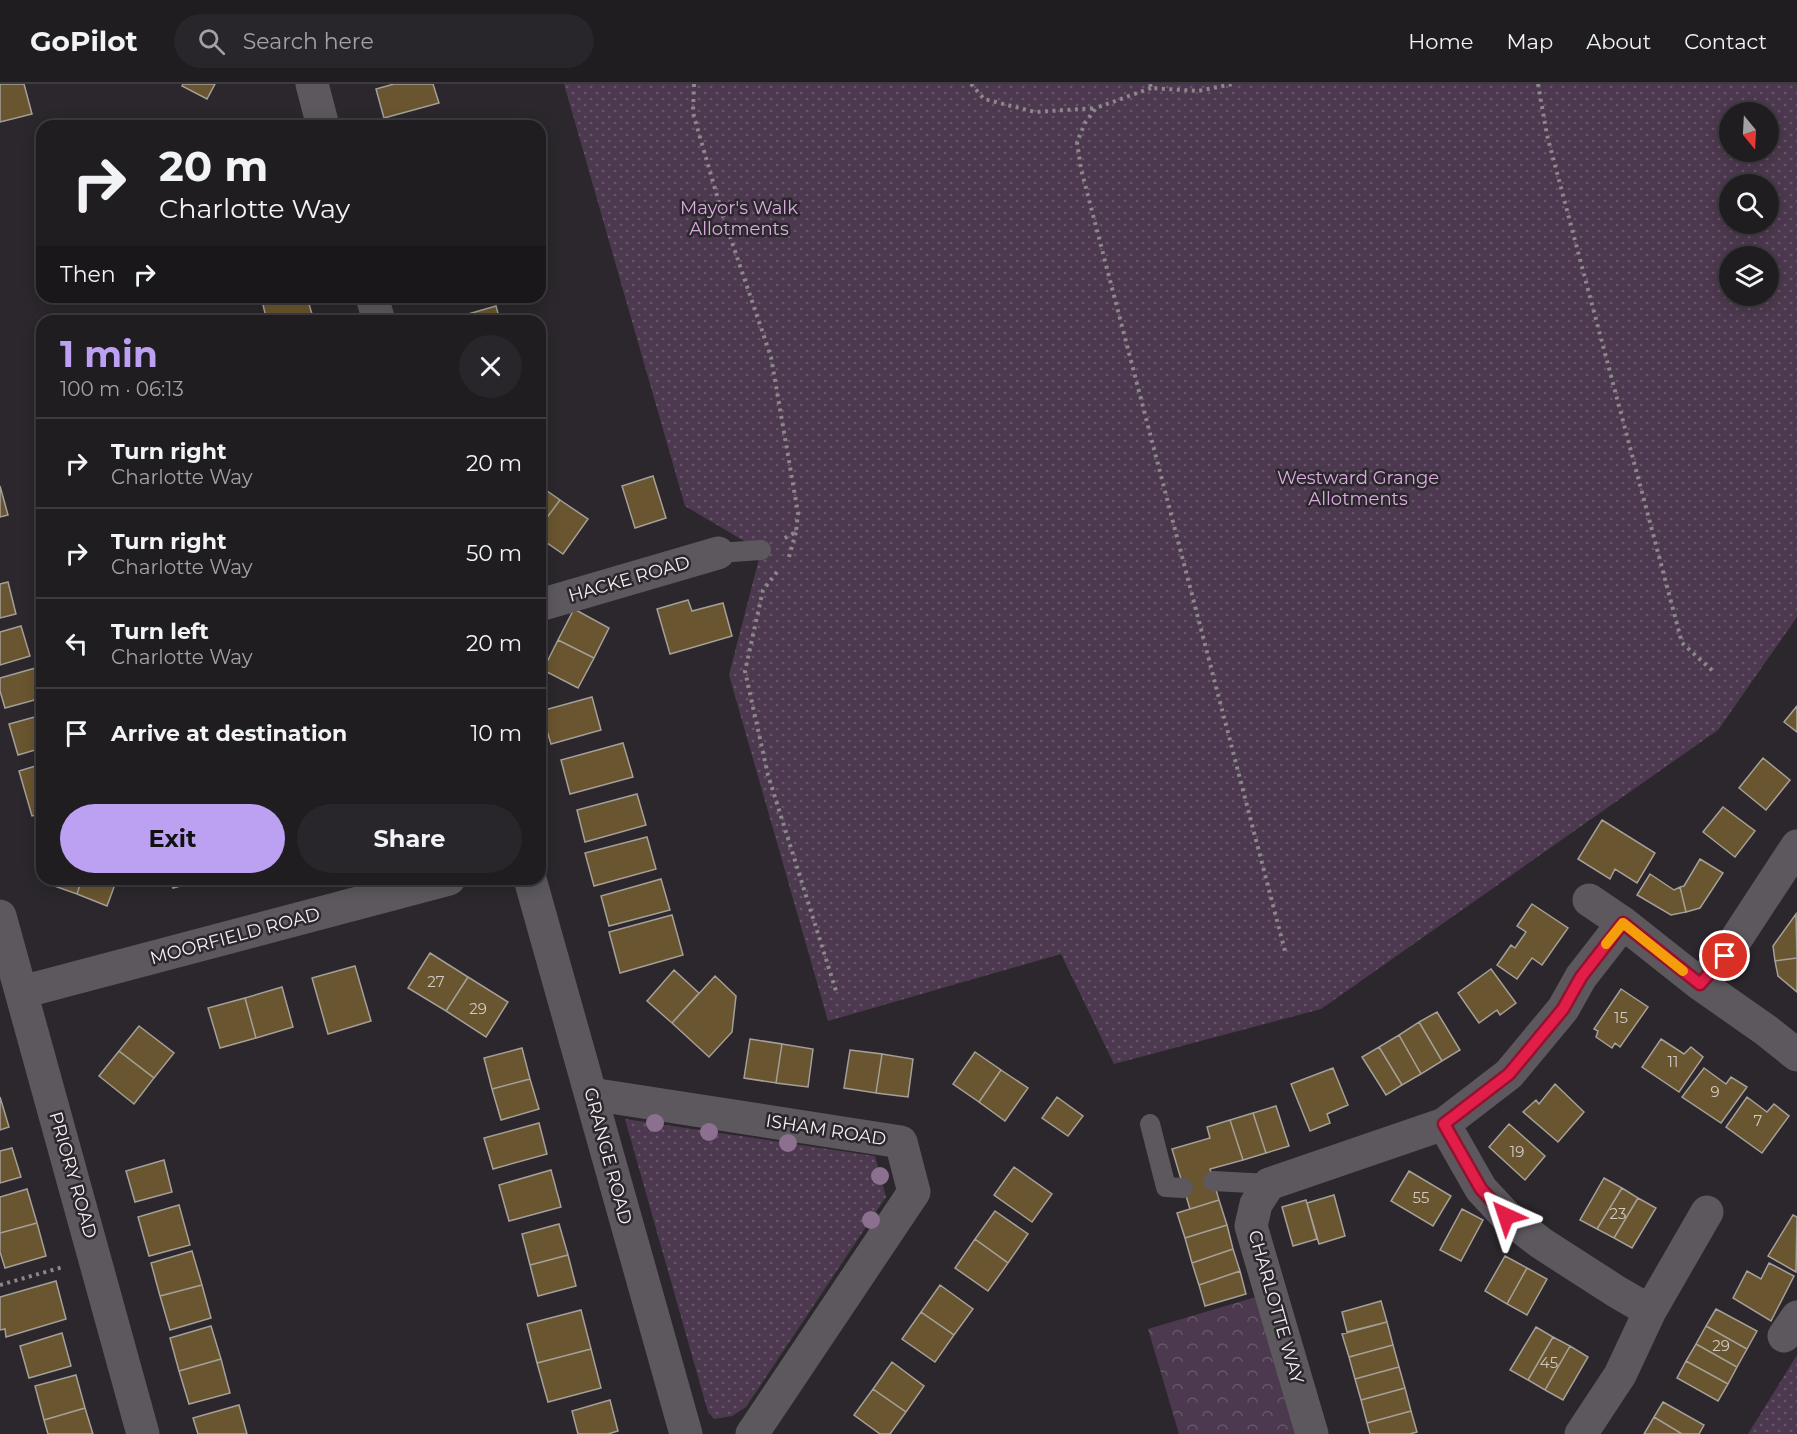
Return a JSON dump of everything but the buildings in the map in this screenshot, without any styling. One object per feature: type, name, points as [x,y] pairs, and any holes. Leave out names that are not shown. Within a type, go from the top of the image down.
[{"type":"street","points":[[312,84],[321,120]]},
{"type":"street","name":"HACKE ROAD","points":[[546,603],[718,553]]},
{"type":"street","points":[[1700,984],[1725,956],[1797,846]]},
{"type":"street","name":"MOORFIELD ROAD","points":[[22,992],[426,885]]},
{"type":"street","name":"GRANGE ROAD","points":[[532,885],[686,1434]]},
{"type":"street","points":[[1589,900],[1623,923],[1700,984],[1797,1055]]},
{"type":"street","name":"PRIORY ROAD","points":[[0,916],[143,1434]]},
{"type":"street","points":[[1269,1184],[1444,1124],[1509,1074],[1563,1009],[1581,977],[1623,923]]},
{"type":"street","name":"ISHAM ROAD","points":[[591,1094],[901,1142],[914,1192],[752,1434]]},
{"type":"street","points":[[1444,1124],[1481,1189],[1506,1216],[1541,1244],[1650,1311]]},
{"type":"street","name":"CHARLOTTE WAY","points":[[1269,1184],[1256,1204],[1251,1226],[1312,1434]]},
{"type":"street","points":[[1581,1434],[1620,1375],[1650,1311],[1707,1212]]},
{"type":"lane","points":[[718,553],[761,550]]},
{"type":"lane","points":[[1150,1124],[1166,1187],[1183,1188]]},
{"type":"lane","points":[[1213,1181],[1269,1184]]},
{"type":"path","points":[[694,84],[693,113],[722,213],[771,357],[798,513],[789,558],[763,590],[745,671],[768,775],[837,994]]},
{"type":"path","points":[[971,84],[984,99],[1035,112],[1096,108],[1151,86],[1198,92],[1233,84]]},
{"type":"path","points":[[1538,84],[1547,135],[1682,643],[1715,673]]},
{"type":"path","points":[[1096,108],[1085,123],[1077,142],[1081,169],[1286,955]]},
{"type":"path","points":[[761,550],[796,532]]},
{"type":"path","points":[[0,1285],[95,1256]]},
{"type":"green space","name":"Westward Grange Allotments","points":[[564,84],[1797,84],[1797,617],[1718,730],[1321,1009],[1114,1064],[1061,954],[828,1021],[729,675],[761,551],[685,506]]},
{"type":"green space","points":[[625,1119],[875,1156],[886,1197],[746,1407],[732,1416],[714,1419],[708,1412]]},
{"type":"green space","points":[[1259,1296],[1300,1434],[1179,1434],[1148,1329]]},
{"type":"green space","points":[[1797,1355],[1797,1434],[1748,1434]]},
{"type":"slow traffic","points":[[1606,944],[1623,923],[1683,971]]},
{"type":"route","points":[[1506,1216],[1481,1189],[1444,1124],[1509,1074],[1563,1009],[1581,977],[1623,923],[1700,984],[1725,956]]},
{"type":"park label","name":"Mayor's Walk Allotments","points":[[739,218]]}]
